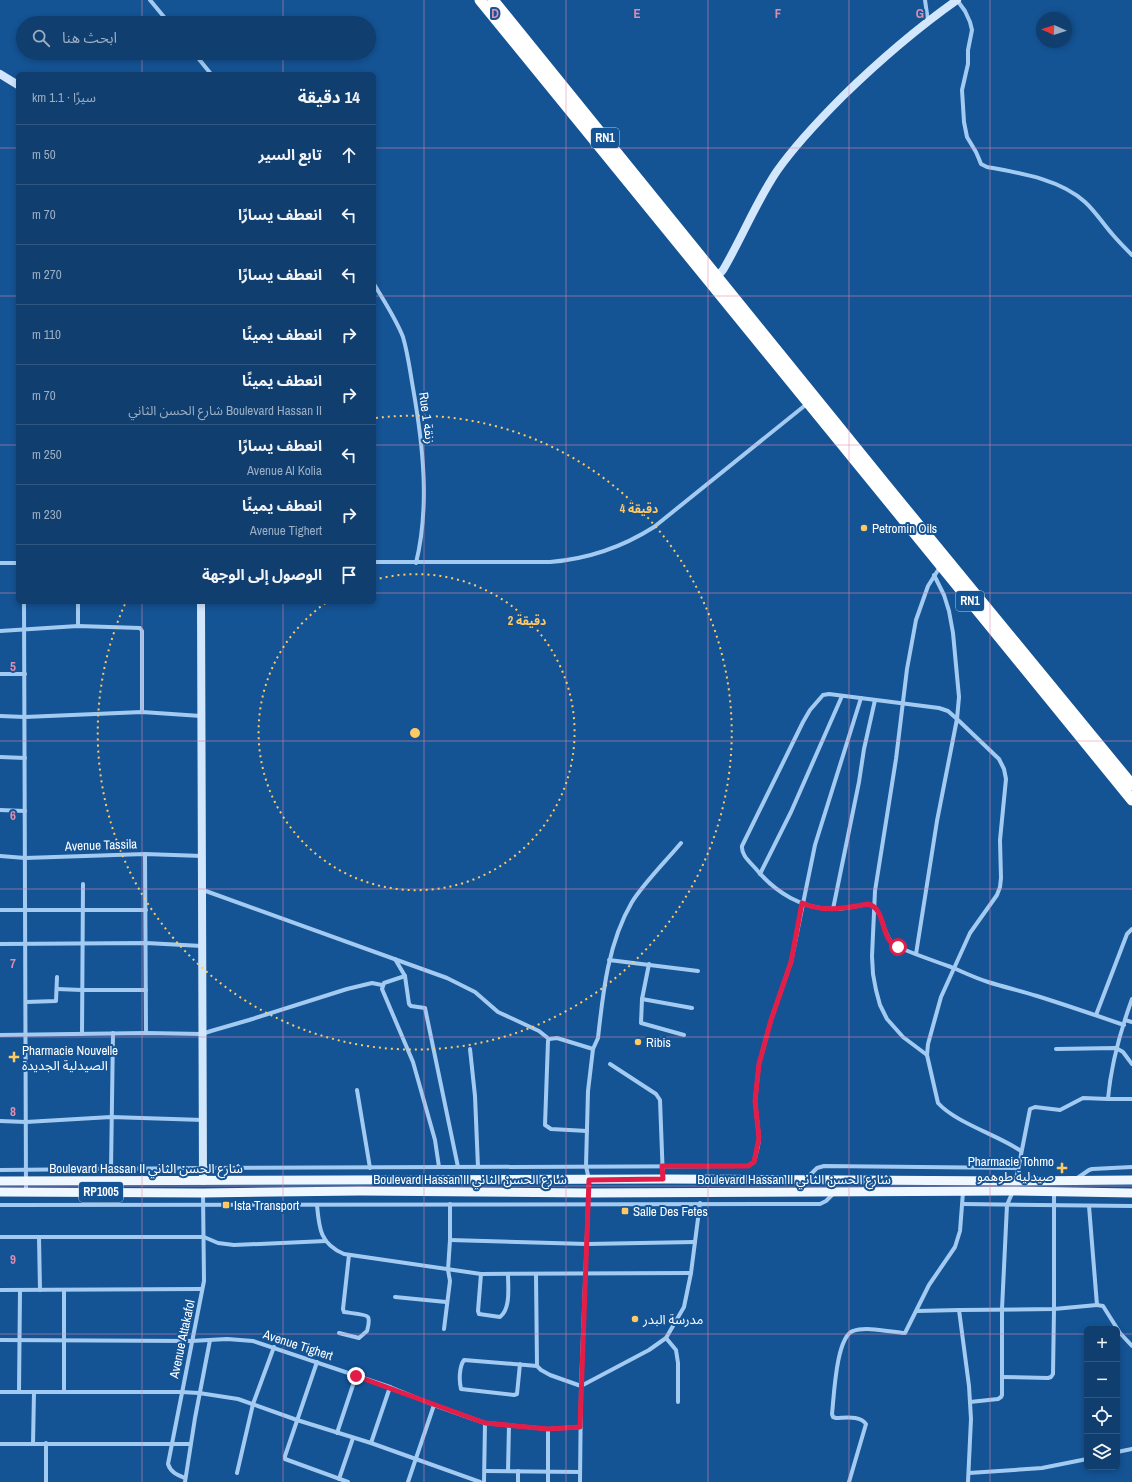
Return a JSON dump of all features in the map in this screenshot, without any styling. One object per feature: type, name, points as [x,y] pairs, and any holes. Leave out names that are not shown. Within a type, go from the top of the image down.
[{"type":"highway","name":"RN1","points":[[480,0],[1132,785]]},
{"type":"highway","name":"RN1","points":[[493,0],[714,280],[808,403],[1132,800]]},
{"type":"main road","name":"Boulevard Hassan II شارع الحسن الثاني","points":[[0,1181],[663,1179],[804,1181],[1132,1180]]},
{"type":"main road","points":[[203,1181],[203,1193]]},
{"type":"main road","name":"Boulevard Hassan II شارع الحسن الثاني","points":[[0,1192],[203,1193],[360,1191],[1013,1191],[1132,1193]]},
{"type":"street","points":[[150,0],[163,16]]},
{"type":"street","points":[[925,0],[928,21]]},
{"type":"street","points":[[714,280],[723,270],[767,188],[780,167],[804,136],[901,43],[957,0],[965,11],[972,30],[968,50],[968,64],[963,85],[962,103],[964,122],[968,137],[982,164],[987,167],[1028,174],[1077,195],[1132,255]]},
{"type":"street","points":[[200,60],[209,72]]},
{"type":"street","points":[[0,74],[16,84]]},
{"type":"street","name":"Rue 1 زنقة","points":[[376,288],[399,328],[403,339],[416,410],[422,460],[424,503],[416,563]]},
{"type":"street","points":[[376,562],[550,562],[568,561],[614,549],[654,527],[808,403]]},
{"type":"street","points":[[0,563],[16,563]]},
{"type":"street","points":[[927,1055],[903,1037],[887,1020],[880,1005],[873,974],[872,956],[874,906],[878,867],[896,758],[906,669],[916,620],[928,586],[941,565]]},
{"type":"street","points":[[916,954],[937,821],[957,719],[959,697],[953,633],[947,606],[934,575]]},
{"type":"street","points":[[24,604],[26,1192]]},
{"type":"street","points":[[78,604],[78,626]]},
{"type":"street","points":[[201,604],[203,1181]]},
{"type":"street","points":[[0,630],[24,630],[78,626],[140,628],[142,631],[142,712]]},
{"type":"street","points":[[0,674],[25,674]]},
{"type":"street","points":[[1021,1150],[1008,1142],[958,1118],[940,1106],[927,1055],[930,1035],[941,997],[954,968],[970,933],[997,895],[1000,887],[1000,840],[1006,779],[1004,769],[999,759],[948,711],[939,708],[903,703],[823,694],[810,710],[803,722],[743,844],[742,849],[744,855],[760,874],[781,893],[814,907],[833,909],[868,904],[874,906],[878,911],[887,937],[891,943],[898,947],[954,968],[987,982],[1124,1025]]},
{"type":"street","points":[[760,874],[791,812],[842,696]]},
{"type":"street","points":[[0,1170],[748,1166],[754,1162],[759,1138],[755,1101],[759,1064],[771,1020],[791,962],[815,845],[861,698]]},
{"type":"street","points":[[833,909],[875,700]]},
{"type":"street","points":[[0,716],[25,717],[142,712],[202,716]]},
{"type":"street","points":[[0,757],[25,758]]},
{"type":"street","points":[[0,810],[25,811]]},
{"type":"street","points":[[580,1482],[581,1386],[589,1204],[589,1180],[586,1166],[588,1091],[593,1048],[598,1038],[609,960],[620,928],[632,902],[681,844]]},
{"type":"street","points":[[145,854],[146,1033]]},
{"type":"street","name":"Avenue Tassila","points":[[0,856],[25,858],[145,854],[202,856]]},
{"type":"street","points":[[82,1034],[84,884]]},
{"type":"street","points":[[202,890],[447,978],[475,992],[498,1012],[540,1031],[549,1039],[557,1038],[593,1048]]},
{"type":"street","points":[[0,910],[146,910]]},
{"type":"street","points":[[1096,1015],[1127,934],[1132,929]]},
{"type":"street","points":[[0,944],[146,942],[202,946]]},
{"type":"street","points":[[395,959],[405,976],[409,1004],[411,1006],[425,1008],[458,1167]]},
{"type":"street","points":[[609,960],[698,971]]},
{"type":"street","points":[[648,964],[642,999],[641,1022],[684,1035]]},
{"type":"street","points":[[0,1035],[113,1033],[202,1034],[211,1030],[353,988],[372,983],[382,985],[405,976]]},
{"type":"street","points":[[26,1002],[55,1002],[57,977]]},
{"type":"street","points":[[382,985],[382,989],[413,1062],[435,1140],[439,1167]]},
{"type":"street","points":[[57,989],[146,990]]},
{"type":"street","points":[[642,999],[692,1008]]},
{"type":"street","points":[[1108,1099],[1109,1084],[1116,1048],[1132,999]]},
{"type":"street","points":[[1125,1020],[1132,1022]]},
{"type":"street","points":[[111,1169],[113,1033]]},
{"type":"street","points":[[549,1039],[545,1126],[551,1129],[587,1132]]},
{"type":"street","points":[[1056,1049],[1116,1048],[1123,1052],[1132,1064]]},
{"type":"street","points":[[470,1049],[475,1096],[478,1167]]},
{"type":"street","points":[[610,1064],[658,1096],[660,1100],[663,1179]]},
{"type":"street","points":[[357,1090],[370,1168]]},
{"type":"street","points":[[970,1402],[998,1399],[1001,1397],[1002,1309],[1007,1205],[1013,1191],[1028,1112],[1031,1108],[1035,1107],[1060,1110],[1083,1098],[1132,1100]]},
{"type":"street","points":[[0,1121],[26,1122],[111,1117],[203,1120]]},
{"type":"street","points":[[804,1181],[816,1168],[824,1166],[1018,1168]]},
{"type":"street","points":[[1074,1180],[1092,1168],[1132,1167]]},
{"type":"street","points":[[0,1205],[203,1206],[700,1203],[820,1204],[836,1192]]},
{"type":"street","points":[[849,1482],[866,1424],[863,1420],[857,1418],[836,1418],[833,1417],[832,1414],[837,1367],[845,1337],[848,1333],[861,1329],[905,1334],[929,1285],[955,1247],[960,1231],[963,1192]]},
{"type":"street","points":[[1002,1377],[1048,1378],[1053,1374],[1054,1192]]},
{"type":"street","name":"Avenue Attakafol","points":[[185,1480],[169,1469],[168,1464],[204,1281],[203,1193]]},
{"type":"street","points":[[520,1364],[517,1394],[514,1396],[462,1389],[460,1384],[462,1362],[464,1360],[520,1364],[537,1366],[550,1375],[581,1386],[649,1350],[666,1338],[684,1307],[691,1273],[700,1203]]},
{"type":"street","points":[[444,1329],[446,1302],[450,1281],[448,1270],[450,1204]]},
{"type":"street","points":[[963,1204],[1132,1206]]},
{"type":"street","points":[[317,1205],[319,1228],[326,1242],[333,1250],[349,1255],[481,1274],[691,1273]]},
{"type":"street","points":[[1089,1206],[1097,1305]]},
{"type":"street","points":[[0,1237],[204,1237],[218,1243],[234,1244],[326,1242]]},
{"type":"street","points":[[39,1237],[40,1290]]},
{"type":"street","points":[[450,1240],[587,1244],[695,1242]]},
{"type":"street","points":[[339,1333],[359,1338],[367,1331],[369,1320],[365,1315],[344,1312],[343,1309],[349,1255]]},
{"type":"street","points":[[481,1274],[479,1314],[500,1316],[505,1313],[506,1308],[508,1274]]},
{"type":"street","points":[[536,1274],[537,1366]]},
{"type":"street","points":[[0,1290],[202,1289]]},
{"type":"street","points":[[19,1392],[20,1290]]},
{"type":"street","points":[[64,1290],[64,1392]]},
{"type":"street","points":[[395,1297],[446,1302]]},
{"type":"street","points":[[916,1311],[1054,1309],[1097,1305],[1103,1306],[1120,1333],[1132,1346]]},
{"type":"street","points":[[959,1310],[971,1419],[968,1482]]},
{"type":"street","points":[[666,1338],[676,1350],[678,1363],[678,1402]]},
{"type":"street","name":"Avenue Tighert","points":[[0,1340],[191,1341],[227,1339],[253,1341],[390,1387],[434,1405],[485,1423],[548,1429],[580,1427]]},
{"type":"street","points":[[185,1480],[199,1393],[210,1340]]},
{"type":"street","points":[[237,1473],[253,1404],[274,1347]]},
{"type":"street","points":[[317,1362],[285,1459],[348,1482]]},
{"type":"street","points":[[337,1432],[356,1376]]},
{"type":"street","points":[[371,1443],[390,1387]]},
{"type":"street","points":[[0,1392],[181,1392],[199,1393],[238,1399],[297,1420],[371,1443],[480,1482]]},
{"type":"street","points":[[33,1444],[34,1392]]},
{"type":"street","points":[[408,1482],[434,1405]]},
{"type":"street","points":[[484,1482],[485,1423]]},
{"type":"street","points":[[508,1471],[509,1425]]},
{"type":"street","points":[[548,1429],[548,1482]]},
{"type":"street","points":[[339,1479],[354,1438]]},
{"type":"street","points":[[46,1443],[46,1482]]},
{"type":"street","points":[[0,1444],[190,1444]]},
{"type":"street","points":[[1120,1451],[1132,1449]]},
{"type":"street","points":[[969,1473],[1042,1468],[1084,1460]]},
{"type":"street","points":[[485,1471],[580,1472]]},
{"type":"street","points":[[518,1471],[518,1482]]},
{"type":"place","name":"Petromin Oils","points":[[864,528]]},
{"type":"place","name":"Ribis","points":[[638,1042]]},
{"type":"place","name":"Pharmacie Nouvelle الصيدلية الجديدة","points":[[14,1057]]},
{"type":"place","name":"Pharmacie Tohmo صيدلية طوهمو","points":[[1062,1168]]},
{"type":"place","name":"Ista Transport","points":[[226,1205]]},
{"type":"place","name":"Salle Des Fetes","points":[[625,1211]]},
{"type":"place","name":"مدرسة البدر","points":[[635,1319]]},
{"type":"route","points":[[356,1376],[390,1387],[434,1405],[485,1423],[548,1429],[580,1427],[589,1180],[663,1179],[662,1166],[752,1165],[759,1138],[755,1114],[755,1101],[759,1064],[771,1020],[791,962],[802,903],[814,907],[833,909],[871,904],[878,911],[887,937],[891,943],[898,947]]}]
